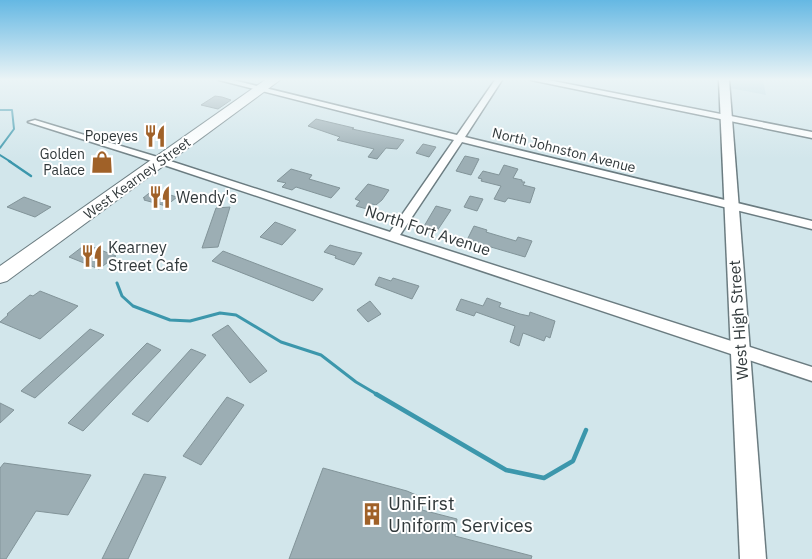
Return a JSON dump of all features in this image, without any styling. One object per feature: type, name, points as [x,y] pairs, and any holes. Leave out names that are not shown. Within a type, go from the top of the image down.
[{"type":"main road","name":"West Kearney Street","points":[[0,276],[238,106]]},
{"type":"street","name":"North Johnston Avenue","points":[[343,106],[460,139],[812,225]]},
{"type":"street","points":[[394,236],[482,106]]},
{"type":"street","points":[[666,106],[812,135]]},
{"type":"street","name":"West High Street","points":[[725,106],[753,559]]},
{"type":"street","name":"North Fort Avenue","points":[[32,122],[161,161],[394,236],[812,374]]},
{"type":"building","points":[[206,106],[222,106],[218,109]]},
{"type":"building","points":[[316,119],[404,140],[397,149],[386,148],[377,159],[368,157],[374,149],[337,140],[340,137],[308,126]]},
{"type":"building","points":[[423,144],[436,147],[429,157],[416,153]]},
{"type":"building","points":[[465,156],[479,159],[471,175],[456,171]]},
{"type":"building","points":[[504,165],[518,169],[513,178],[525,182],[523,185],[535,188],[530,203],[508,198],[505,202],[494,199],[501,186],[481,181],[482,179],[478,178],[483,171],[499,175]]},
{"type":"building","points":[[291,169],[312,175],[309,179],[340,188],[331,198],[296,187],[292,190],[282,187],[286,183],[277,181]]},
{"type":"building","points":[[368,184],[389,190],[376,205],[372,204],[367,209],[356,206],[360,201],[355,199]]},
{"type":"building","name":"Wendy's","points":[[153,190],[177,197],[166,206],[144,200],[145,198],[143,198]]},
{"type":"building","points":[[470,196],[483,199],[477,211],[464,207]]},
{"type":"building","points":[[24,197],[51,207],[35,217],[7,207]]},
{"type":"building","points":[[436,206],[451,210],[437,231],[423,228]]},
{"type":"building","points":[[230,207],[218,247],[202,248],[216,208]]},
{"type":"building","points":[[275,222],[296,230],[282,245],[260,237]]},
{"type":"building","points":[[474,226],[487,230],[486,232],[516,241],[518,237],[532,241],[525,257],[467,240]]},
{"type":"building","name":"Kearney Street Cafe","points":[[86,244],[116,256],[99,269],[69,257]]},
{"type":"building","points":[[330,245],[362,253],[354,265],[324,252]]},
{"type":"building","points":[[223,251],[323,289],[313,301],[212,261]]},
{"type":"building","points":[[379,277],[391,281],[393,278],[419,286],[412,299],[375,285]]},
{"type":"building","points":[[40,291],[78,306],[40,339],[0,322],[30,295],[33,296]]},
{"type":"building","points":[[487,298],[501,303],[499,307],[529,316],[530,312],[555,321],[550,338],[546,336],[544,341],[523,333],[519,346],[510,342],[515,326],[476,312],[474,316],[456,310],[461,299],[483,306]]},
{"type":"building","points":[[370,301],[381,314],[368,322],[357,310]]},
{"type":"building","points":[[228,325],[267,371],[250,383],[212,335]]},
{"type":"building","points":[[90,329],[104,335],[35,398],[21,391]]},
{"type":"building","points":[[147,343],[161,350],[83,431],[68,423]]},
{"type":"building","points":[[191,349],[206,355],[148,422],[132,414]]},
{"type":"building","points":[[227,397],[244,405],[201,465],[183,456]]},
{"type":"building","points":[[0,403],[14,410],[0,423]]},
{"type":"building","points":[[4,463],[91,475],[68,515],[36,511],[6,559],[0,559],[0,468]]},
{"type":"building","name":"UniFirst Uniform Services","points":[[323,468],[407,491],[423,498],[422,510],[457,519],[455,536],[532,556],[531,559],[289,559]]},
{"type":"building","points":[[144,474],[166,477],[128,559],[102,559]]},
{"type":"waterway","points":[[0,110],[12,110],[14,129],[0,148]]},
{"type":"waterway","points":[[0,155],[11,162]]},
{"type":"waterway","points":[[9,161],[31,176]]},
{"type":"waterway","points":[[117,283],[122,296],[133,306],[170,320],[190,321],[220,313],[236,315],[281,342],[321,355],[356,382],[378,395]]},
{"type":"waterway","points":[[376,394],[506,470],[544,478],[573,461],[586,430]]},
{"type":"place","name":"Popeyes","points":[[155,136]]},
{"type":"place","name":"Golden Palace","points":[[102,162]]},
{"type":"place","name":"Wendy's","points":[[160,197]]},
{"type":"place","name":"Kearney Street Cafe","points":[[92,256]]},
{"type":"place","name":"UniFirst Uniform Services","points":[[372,514]]}]
